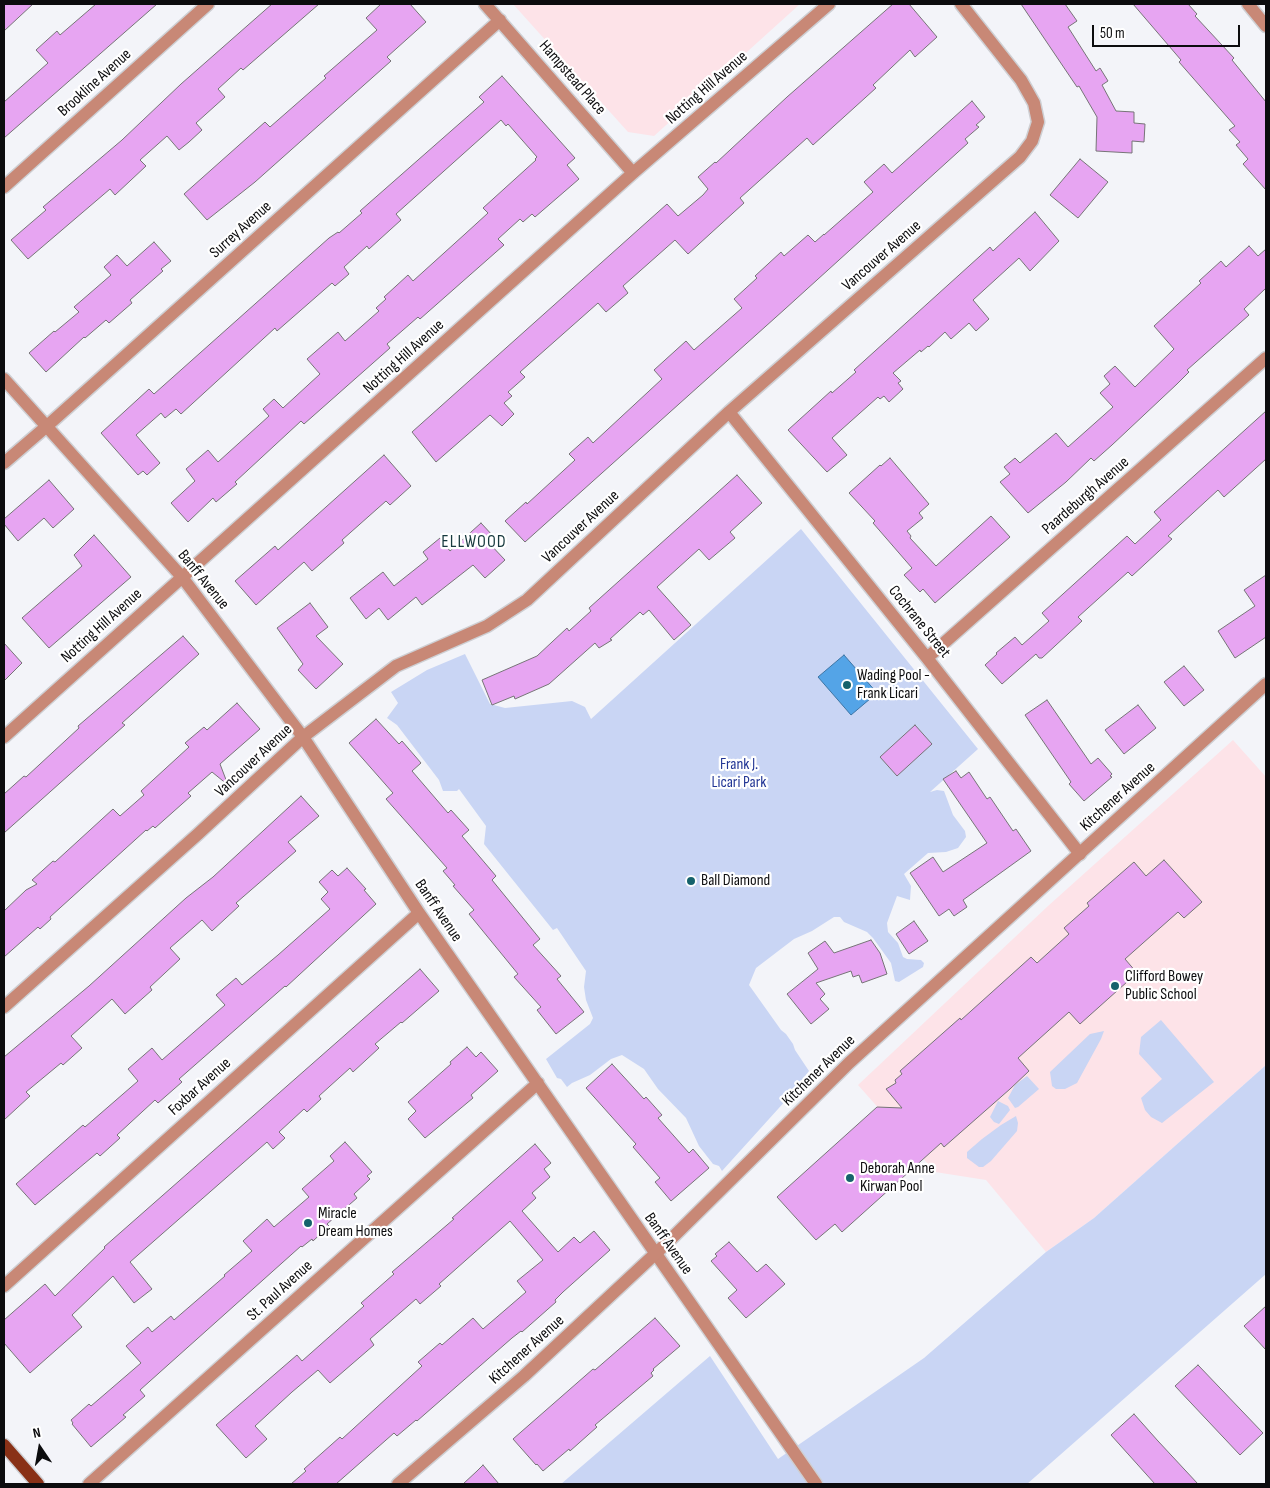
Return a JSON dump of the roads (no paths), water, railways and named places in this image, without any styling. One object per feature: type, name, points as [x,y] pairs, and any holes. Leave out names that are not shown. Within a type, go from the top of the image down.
[{"type":"main road","points":[[4,1444],[38,1484]]},
{"type":"street","name":"Brookline Avenue","points":[[4,187],[208,4]]},
{"type":"street","name":"Hampstead Place","points":[[485,4],[633,173]]},
{"type":"street","name":"Notting Hill Avenue","points":[[4,737],[633,173],[829,4]]},
{"type":"street","name":"Vancouver Avenue","points":[[4,1007],[304,737],[396,666],[487,626],[526,600],[729,412],[1020,158],[1032,141],[1038,122],[1034,103],[1021,80],[961,4]]},
{"type":"street","points":[[1248,4],[1266,26]]},
{"type":"street","name":"Surrey Avenue","points":[[4,463],[500,20]]},
{"type":"street","name":"Paardeburgh Avenue","points":[[927,658],[1266,358]]},
{"type":"street","name":"Banff Avenue","points":[[4,379],[182,577],[304,737],[419,913],[816,1484]]},
{"type":"street","name":"Cochrane Street","points":[[729,412],[927,658],[1080,854]]},
{"type":"street","name":"Kitchener Avenue","points":[[398,1484],[524,1376],[655,1254],[849,1063],[1266,684]]},
{"type":"street","name":"Foxbar Avenue","points":[[4,1286],[419,913]]},
{"type":"street","name":"St. Paul Avenue","points":[[89,1484],[538,1083]]},
{"type":"water","name":"Wading Pool - Frank Licari","points":[[844,655],[877,693],[851,715],[818,677]]},
{"type":"place","name":"Wading Pool - Frank Licari","points":[[847,685]]},
{"type":"place","name":"Ball Diamond","points":[[691,881]]},
{"type":"place","name":"Clifford Bowey Public School","points":[[1115,986]]},
{"type":"place","name":"Deborah Anne Kirwan Pool","points":[[850,1178]]},
{"type":"place","name":"Miracle Dream Homes","points":[[308,1223]]},
{"type":"district","name":"ELLWOOD","points":[[474,542]]},
{"type":"park label","name":"Frank J. Licari Park","points":[[739,774]]}]
